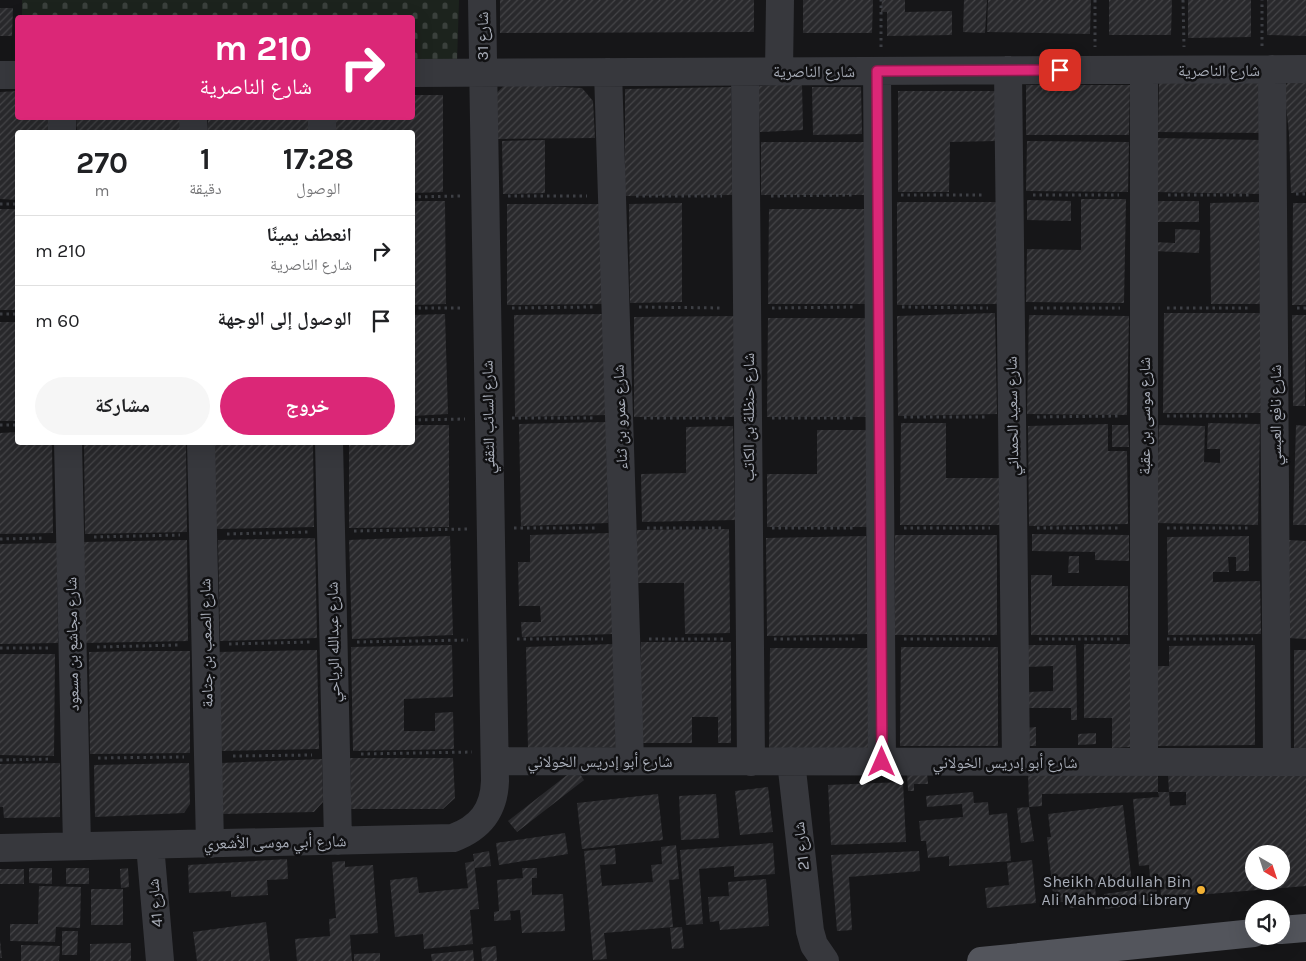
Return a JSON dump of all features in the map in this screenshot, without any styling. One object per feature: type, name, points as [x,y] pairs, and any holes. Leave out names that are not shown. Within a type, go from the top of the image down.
[{"type":"main road","points":[[1290,929],[1306,928]]},
{"type":"main road","points":[[981,961],[1245,934]]},
{"type":"street","name":"شارع 31","points":[[482,0],[482,72]]},
{"type":"street","points":[[779,71],[780,0]]},
{"type":"street","name":"شارع نافع العبسي","points":[[1267,69],[1276,528],[1277,762]]},
{"type":"street","name":"شارع الناصرية","points":[[415,73],[1306,69]]},
{"type":"street","name":"شارع سعيد الحمداني","points":[[1008,70],[1016,762]]},
{"type":"street","name":"شارع موسى بن عقبة","points":[[1144,70],[1144,762]]},
{"type":"street","points":[[879,71],[882,762]]},
{"type":"street","name":"شارع السائب الثقفي","points":[[482,72],[495,756]]},
{"type":"street","name":"شارع عمرو بن ثناء","points":[[608,72],[630,761]]},
{"type":"street","name":"شارع حنظلة بن الكاتب","points":[[745,72],[751,762]]},
{"type":"street","points":[[0,75],[15,74]]},
{"type":"street","name":"شارع مجاشع بن مسعود","points":[[68,445],[76,846]]},
{"type":"street","name":"شارع الصعب بن جثامة","points":[[201,445],[210,844]]},
{"type":"street","name":"شارع عبدالله الرياحي","points":[[329,445],[338,841]]},
{"type":"street","name":"شارع أبو إدريس الخولاني","points":[[495,756],[630,761],[751,762],[1306,762]]},
{"type":"street","name":"شارع أبي موسى الأشعري","points":[[0,848],[452,838],[467,833],[480,823],[489,811],[494,796],[495,756]]},
{"type":"street","name":"شارع 21","points":[[791,761],[810,931],[814,945],[825,961]]},
{"type":"street","name":"شارع 41","points":[[150,845],[160,961]]},
{"type":"street","name":"شارع 21","points":[[803,961],[809,945],[810,931]]},
{"type":"path","points":[[879,71],[881,0]]},
{"type":"path","points":[[1095,0],[1095,70]]},
{"type":"path","points":[[1184,0],[1184,70]]},
{"type":"path","points":[[1262,0],[1267,69]]},
{"type":"path","points":[[0,204],[15,204]]},
{"type":"path","points":[[0,314],[15,314]]},
{"type":"path","points":[[0,425],[15,425]]},
{"type":"path","points":[[0,538],[490,528],[1276,528]]},
{"type":"path","points":[[0,760],[336,754],[495,756]]},
{"type":"green space","points":[[22,0],[459,0],[457,62],[415,62],[415,15],[22,15]]},
{"type":"building","points":[[500,0],[754,0],[754,32],[500,33]]},
{"type":"building","points":[[803,0],[873,0],[872,33],[803,33]]},
{"type":"building","points":[[882,0],[905,0],[905,12],[952,11],[952,35],[887,36],[887,12],[881,12]]},
{"type":"building","points":[[964,0],[987,0],[985,33],[963,32]]},
{"type":"building","points":[[988,0],[1091,0],[1090,34],[987,32]]},
{"type":"building","points":[[1109,0],[1172,0],[1171,35],[1109,35]]},
{"type":"building","points":[[1188,0],[1251,0],[1251,37],[1188,38]]},
{"type":"building","points":[[1267,0],[1306,0],[1306,36],[1267,35]]},
{"type":"building","points":[[0,8],[13,8],[12,36],[0,36]]},
{"type":"building","points":[[1293,75],[1306,75],[1306,192],[1291,193],[1289,133],[1284,88]]},
{"type":"building","points":[[1159,81],[1261,82],[1261,133],[1158,132]]},
{"type":"building","points":[[506,84],[582,88],[593,101],[595,138],[495,139],[494,95]]},
{"type":"building","points":[[802,84],[803,130],[760,132],[758,86]]},
{"type":"building","points":[[1026,85],[1130,85],[1129,135],[1026,135]]},
{"type":"building","points":[[731,87],[732,195],[625,196],[625,89]]},
{"type":"building","points":[[812,87],[861,87],[862,134],[813,135]]},
{"type":"building","points":[[15,91],[15,120],[49,120],[49,130],[15,130],[15,200],[0,199],[0,92]]},
{"type":"building","points":[[898,91],[997,91],[996,141],[950,142],[949,192],[898,192]]},
{"type":"building","points":[[415,95],[443,95],[443,192],[415,193],[415,130],[335,130],[335,120],[415,120]]},
{"type":"building","points":[[76,120],[180,120],[180,130],[77,130]]},
{"type":"building","points":[[208,120],[309,120],[309,130],[208,130]]},
{"type":"building","points":[[1158,138],[1261,140],[1259,194],[1156,192]]},
{"type":"building","points":[[545,140],[545,193],[503,194],[502,141]]},
{"type":"building","points":[[1027,141],[1129,142],[1128,192],[1026,191]]},
{"type":"building","points":[[761,142],[865,142],[864,195],[761,195]]},
{"type":"building","points":[[1081,199],[1126,199],[1124,303],[1026,302],[1027,249],[1081,250]]},
{"type":"building","points":[[1027,200],[1071,201],[1071,221],[1027,220]]},
{"type":"building","points":[[415,201],[445,201],[446,304],[415,305]]},
{"type":"building","points":[[1156,201],[1199,201],[1199,222],[1156,222]]},
{"type":"building","points":[[897,202],[996,202],[997,304],[897,305]]},
{"type":"building","points":[[1259,202],[1260,304],[1211,304],[1210,203]]},
{"type":"building","points":[[682,203],[682,302],[630,303],[629,204]]},
{"type":"building","points":[[1293,203],[1306,203],[1306,305],[1292,305]]},
{"type":"building","points":[[507,204],[603,204],[603,304],[507,305]]},
{"type":"building","points":[[0,209],[15,209],[15,310],[0,310]]},
{"type":"building","points":[[769,209],[867,209],[866,304],[768,304]]},
{"type":"building","points":[[1175,229],[1200,230],[1199,253],[1153,251],[1153,242],[1175,243]]},
{"type":"building","points":[[995,313],[997,414],[898,416],[897,316]]},
{"type":"building","points":[[1164,313],[1261,313],[1261,413],[1163,413]]},
{"type":"building","points":[[445,314],[448,414],[415,416],[415,315]]},
{"type":"building","points":[[605,314],[606,415],[515,417],[514,315]]},
{"type":"building","points":[[1029,315],[1129,316],[1127,415],[1027,414]]},
{"type":"building","points":[[1292,315],[1306,315],[1305,406],[1293,406]]},
{"type":"building","points":[[737,316],[737,417],[634,417],[634,317]]},
{"type":"building","points":[[768,318],[866,318],[866,417],[767,417]]},
{"type":"building","points":[[0,322],[15,322],[15,421],[0,421]]},
{"type":"building","points":[[606,422],[608,523],[521,526],[519,424]]},
{"type":"building","points":[[901,423],[946,423],[946,478],[1000,478],[1000,525],[900,525]]},
{"type":"building","points":[[1208,423],[1260,424],[1258,525],[1156,523],[1159,425],[1205,426],[1204,462],[1220,463],[1220,449],[1207,449]]},
{"type":"building","points":[[1108,424],[1108,451],[1127,451],[1128,524],[1029,526],[1028,426]]},
{"type":"building","points":[[415,425],[449,425],[449,527],[349,528],[349,445],[415,445]]},
{"type":"building","points":[[1112,425],[1128,425],[1129,447],[1112,447]]},
{"type":"building","points":[[1296,425],[1306,426],[1306,525],[1293,525]]},
{"type":"building","points":[[733,426],[735,520],[642,522],[641,474],[686,473],[686,427]]},
{"type":"building","points":[[817,430],[868,430],[867,527],[767,527],[767,474],[817,474]]},
{"type":"building","points":[[15,432],[15,445],[52,445],[53,533],[0,534],[0,433]]},
{"type":"building","points":[[84,445],[186,445],[187,532],[85,534]]},
{"type":"building","points":[[211,445],[313,445],[314,527],[212,529]]},
{"type":"building","points":[[729,529],[730,633],[685,634],[684,583],[637,583],[637,530]]},
{"type":"building","points":[[611,533],[613,634],[522,637],[521,622],[541,622],[540,606],[519,606],[518,562],[530,562],[530,535]]},
{"type":"building","points":[[1032,534],[1129,535],[1129,561],[1095,560],[1095,552],[1032,551]]},
{"type":"building","points":[[895,535],[997,535],[997,635],[895,635]]},
{"type":"building","points":[[450,536],[453,635],[352,639],[349,540]]},
{"type":"building","points":[[866,536],[867,634],[767,636],[766,538]]},
{"type":"building","points":[[1249,536],[1249,571],[1236,571],[1236,557],[1228,557],[1229,572],[1213,572],[1213,582],[1260,581],[1261,634],[1168,635],[1167,537]]},
{"type":"building","points":[[315,538],[317,638],[220,641],[218,540]]},
{"type":"building","points":[[187,540],[188,641],[84,643],[83,542]]},
{"type":"building","points":[[1289,540],[1306,541],[1306,639],[1287,638]]},
{"type":"building","points":[[57,543],[58,643],[0,644],[0,544]]},
{"type":"building","points":[[1069,556],[1079,556],[1079,573],[1068,573]]},
{"type":"building","points":[[1031,575],[1052,575],[1052,586],[1128,586],[1128,635],[1031,635]]},
{"type":"building","points":[[641,642],[731,642],[731,743],[718,743],[718,717],[692,717],[692,743],[640,743]]},
{"type":"building","points":[[613,644],[616,747],[528,749],[526,647]]},
{"type":"building","points":[[1084,644],[1130,644],[1130,747],[1112,748],[1112,718],[1084,718]]},
{"type":"building","points":[[452,645],[453,697],[404,699],[404,731],[435,731],[435,713],[453,712],[454,749],[353,751],[351,647]]},
{"type":"building","points":[[1028,645],[1076,645],[1077,720],[1071,720],[1071,708],[1029,708],[1028,692],[1053,691],[1053,666],[1028,667]]},
{"type":"building","points":[[1255,645],[1255,745],[1156,746],[1156,666],[1169,666],[1169,646]]},
{"type":"building","points":[[901,647],[998,647],[998,746],[900,746]]},
{"type":"building","points":[[770,648],[870,648],[869,749],[769,749]]},
{"type":"building","points":[[317,650],[319,749],[218,751],[216,652]]},
{"type":"building","points":[[1294,650],[1306,650],[1306,750],[1294,750]]},
{"type":"building","points":[[190,651],[190,753],[90,754],[89,652]]},
{"type":"building","points":[[0,654],[55,654],[54,756],[0,755]]},
{"type":"building","points":[[1036,727],[1036,746],[1025,746],[1025,728]]},
{"type":"building","points":[[1096,733],[1096,744],[1078,745],[1078,734]]},
{"type":"building","points":[[350,758],[453,758],[455,798],[443,809],[351,809]]},
{"type":"building","points":[[322,759],[323,802],[314,812],[222,814],[221,763]]},
{"type":"building","points":[[60,763],[60,817],[4,818],[3,807],[0,807],[0,764]]},
{"type":"building","points":[[189,763],[190,804],[184,813],[95,817],[94,765]]},
{"type":"building","points":[[576,768],[584,780],[517,832],[508,821]]},
{"type":"building","points":[[927,771],[928,784],[914,784],[914,791],[908,791],[907,772]]},
{"type":"building","points":[[1158,771],[1158,792],[1042,794],[1042,806],[1029,807],[1028,773]]},
{"type":"building","points":[[1168,775],[1306,775],[1306,886],[1290,887],[1290,845],[1245,845],[1245,890],[1258,890],[1161,898],[1160,878],[1150,879],[1149,865],[1139,866],[1133,799],[1159,797],[1158,792],[1169,792]],"holes":[[[1169,792],[1186,792],[1186,805],[1170,806]]]},
{"type":"building","points":[[903,782],[906,842],[831,845],[828,785]]},
{"type":"building","points":[[768,787],[773,832],[740,835],[735,791]]},
{"type":"building","points":[[973,792],[974,803],[988,802],[989,815],[1007,813],[1011,861],[949,866],[949,856],[928,858],[926,841],[921,841],[919,821],[963,817],[962,804],[927,807],[926,796]]},
{"type":"building","points":[[658,794],[663,840],[582,849],[577,803]]},
{"type":"building","points":[[716,794],[719,838],[681,840],[679,796]]},
{"type":"building","points":[[1123,805],[1132,883],[1095,888],[1097,905],[1070,908],[1069,901],[1054,903],[1047,837],[1051,837],[1048,814]]},
{"type":"building","points":[[1029,807],[1034,841],[1021,843],[1017,808]]},
{"type":"building","points":[[565,833],[568,854],[499,865],[496,843]]},
{"type":"building","points":[[773,843],[775,874],[734,877],[734,866],[699,869],[703,924],[686,925],[680,850]]},
{"type":"building","points":[[676,845],[679,879],[669,880],[673,927],[604,933],[607,959],[593,960],[584,851],[615,848],[616,864],[600,865],[602,886],[653,882],[651,865],[662,864],[661,847]]},
{"type":"building","points":[[489,851],[491,866],[475,868],[473,854]]},
{"type":"building","points":[[919,851],[920,871],[849,877],[852,930],[837,931],[831,855]]},
{"type":"building","points":[[287,859],[288,879],[267,880],[268,895],[231,897],[231,891],[189,893],[188,865]]},
{"type":"building","points":[[1032,860],[1036,903],[987,908],[985,888],[1009,885],[1007,863]]},
{"type":"building","points":[[345,861],[345,867],[373,865],[378,933],[350,935],[352,961],[297,961],[295,939],[330,936],[329,919],[336,918],[332,862]]},
{"type":"building","points":[[474,861],[479,909],[470,910],[473,944],[424,949],[423,934],[395,937],[390,880],[417,877],[419,893],[468,888],[465,863]]},
{"type":"building","points":[[29,868],[52,868],[52,884],[29,883]]},
{"type":"building","points":[[66,868],[89,868],[89,884],[66,884]]},
{"type":"building","points":[[128,868],[129,887],[121,888],[120,869]]},
{"type":"building","points":[[522,868],[537,868],[537,878],[532,878],[532,895],[563,894],[565,931],[522,933],[520,910],[510,911],[511,920],[494,921],[494,912],[499,911],[497,880],[523,878]]},
{"type":"building","points":[[0,869],[24,869],[24,884],[0,884]]},
{"type":"building","points":[[766,879],[769,926],[720,930],[719,921],[710,922],[708,897],[729,896],[728,882]]},
{"type":"building","points":[[39,886],[81,887],[80,928],[56,927],[55,942],[10,941],[10,924],[38,924]]},
{"type":"building","points":[[1156,887],[1158,902],[1105,909],[1104,894]]},
{"type":"building","points":[[91,889],[123,889],[123,925],[91,925]]},
{"type":"building","points":[[266,922],[270,961],[197,961],[193,932]]},
{"type":"building","points":[[682,927],[684,948],[672,949],[670,928]]},
{"type":"building","points":[[62,931],[78,931],[77,955],[62,955]]},
{"type":"building","points":[[0,940],[2,958],[0,958]]},
{"type":"building","points":[[131,943],[131,961],[90,961],[90,944]]},
{"type":"building","points":[[21,945],[60,946],[59,961],[21,961]]},
{"type":"building","points":[[496,946],[497,961],[482,961],[481,948]]},
{"type":"building","points":[[473,950],[474,961],[432,961],[431,954]]},
{"type":"building","points":[[380,953],[380,961],[354,961],[354,954]]},
{"type":"place","name":"Sheikh Abdullah Bin Ali Mahmood Library","points":[[1201,890]]},
{"type":"route","points":[[882,762],[877,71],[1060,70]]}]
